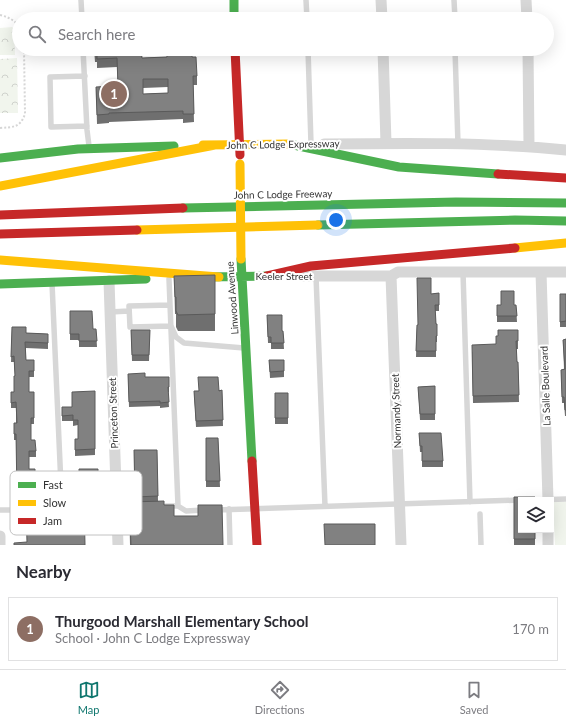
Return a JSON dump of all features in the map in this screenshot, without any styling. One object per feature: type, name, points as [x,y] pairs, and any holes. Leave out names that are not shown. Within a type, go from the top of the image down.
[{"type":"main road","points":[[234,0],[234,12]]},
{"type":"main road","name":"Linwood Avenue","points":[[235,56],[240,164],[241,276],[247,348],[257,545]]},
{"type":"main road","points":[[289,144],[399,167],[566,178]]},
{"type":"main road","name":"John C Lodge Expressway","points":[[0,158],[89,148],[289,144]]},
{"type":"main road","points":[[0,186],[215,145]]},
{"type":"main road","name":"John C Lodge Freeway","points":[[0,215],[203,206],[482,202],[566,203]]},
{"type":"main road","points":[[0,234],[414,222],[515,220],[566,221]]},
{"type":"main road","points":[[267,276],[311,266],[566,243]]},
{"type":"main road","points":[[0,260],[219,277]]},
{"type":"main road","name":"Keeler Street","points":[[0,284],[267,276]]},
{"type":"street","points":[[381,0],[382,12]]},
{"type":"street","points":[[526,0],[527,12]]},
{"type":"street","points":[[383,56],[386,143]]},
{"type":"street","points":[[528,56],[529,146]]},
{"type":"street","name":"John C Lodge Expressway","points":[[289,144],[386,143],[529,146],[566,150]]},
{"type":"street","name":"Keeler Street","points":[[267,276],[391,276],[398,272],[566,272]]},
{"type":"street","name":"La Salle Boulevard","points":[[541,272],[548,497]]},
{"type":"street","name":"Normandy Street","points":[[391,276],[401,545]]},
{"type":"street","name":"Princeton Street","points":[[109,281],[116,471]]},
{"type":"street","points":[[548,533],[548,545]]},
{"type":"street","name":"Princeton Street","points":[[118,535],[118,545]]},
{"type":"street","points":[[0,536],[0,545]]},
{"type":"lane","points":[[81,0],[82,12]]},
{"type":"lane","points":[[306,0],[307,12]]},
{"type":"lane","points":[[454,0],[455,12]]},
{"type":"lane","points":[[84,56],[89,148]]},
{"type":"lane","points":[[308,56],[311,144]]},
{"type":"lane","points":[[456,56],[458,145]]},
{"type":"lane","points":[[85,76],[50,77],[51,127],[87,126]]},
{"type":"lane","points":[[463,272],[470,502]]},
{"type":"lane","points":[[316,276],[325,506]]},
{"type":"lane","points":[[169,279],[178,506]]},
{"type":"lane","points":[[52,282],[60,471]]},
{"type":"lane","points":[[170,305],[129,306],[129,311],[130,327],[171,326]]},
{"type":"lane","points":[[110,312],[129,311]]},
{"type":"lane","points":[[171,326],[176,336],[184,343],[247,348]]},
{"type":"lane","points":[[554,500],[566,499]]},
{"type":"lane","points":[[162,506],[178,506],[186,511],[518,500]]},
{"type":"lane","points":[[229,509],[230,545]]},
{"type":"lane","points":[[0,510],[10,510]]},
{"type":"lane","points":[[480,514],[481,545]]},
{"type":"path","points":[[0,16],[12,20]]},
{"type":"path","points":[[0,128],[16,127],[22,122],[25,114],[24,56]]},
{"type":"green space","points":[[12,27],[12,55],[0,55],[0,28]]},
{"type":"green space","points":[[17,58],[18,113],[0,113],[0,59]]},
{"type":"green space","points":[[554,502],[566,502],[566,545],[555,545]]},
{"type":"building","points":[[97,56],[142,56],[142,58],[167,56],[196,57],[197,76],[193,76],[194,114],[183,114],[183,111],[109,113],[97,115],[96,87],[118,86],[117,58],[97,59]],"holes":[[[143,79],[168,79],[168,93],[143,94]]]},
{"type":"building","points":[[215,275],[215,314],[178,315],[176,311],[174,276]]},
{"type":"building","points":[[417,278],[431,278],[431,294],[439,293],[439,305],[435,305],[437,324],[436,351],[416,351],[418,325]]},
{"type":"building","points":[[501,291],[514,291],[514,305],[516,305],[517,316],[497,316],[497,305],[501,305]]},
{"type":"building","points":[[560,294],[566,294],[566,321],[560,322]]},
{"type":"building","points":[[70,311],[92,311],[93,329],[96,329],[97,341],[79,341],[79,334],[70,334]]},
{"type":"building","points":[[267,315],[282,315],[284,343],[271,343],[271,337],[268,337]]},
{"type":"building","points":[[12,327],[26,327],[26,333],[48,334],[48,343],[25,342],[26,360],[34,360],[34,371],[29,371],[29,392],[34,392],[34,418],[31,418],[31,440],[35,440],[36,451],[29,451],[29,469],[35,469],[35,471],[17,471],[16,434],[14,434],[14,423],[17,423],[16,402],[11,403],[11,392],[14,392],[14,356],[11,357]]},
{"type":"building","points":[[131,330],[150,330],[149,355],[132,355]]},
{"type":"building","points":[[498,330],[518,330],[518,341],[516,341],[519,395],[473,396],[472,345],[496,344]]},
{"type":"building","points":[[566,339],[565,410],[564,397],[562,397],[561,370],[565,369],[563,340]]},
{"type":"building","points":[[269,360],[284,360],[284,371],[270,372]]},
{"type":"building","points":[[145,373],[145,377],[169,377],[169,402],[129,402],[128,374]]},
{"type":"building","points":[[198,377],[218,377],[219,391],[222,390],[223,420],[196,421],[194,391],[199,391]]},
{"type":"building","points":[[435,386],[435,414],[420,414],[418,387]]},
{"type":"building","points":[[95,391],[95,449],[75,450],[75,439],[78,439],[78,420],[73,420],[73,415],[62,416],[62,407],[72,407],[72,392]]},
{"type":"building","points":[[275,393],[288,393],[288,418],[275,418]]},
{"type":"building","points":[[419,433],[441,433],[443,461],[422,461],[422,446],[420,446]]},
{"type":"building","points":[[206,438],[218,438],[220,481],[206,481]]},
{"type":"building","points":[[134,450],[157,450],[158,496],[142,497],[142,471],[134,471]]},
{"type":"building","points":[[79,469],[98,469],[98,471],[79,471]]},
{"type":"building","points":[[514,497],[518,497],[518,533],[535,533],[535,539],[514,539]]},
{"type":"building","points":[[164,501],[164,505],[174,505],[174,516],[198,516],[198,505],[222,505],[223,545],[131,545],[131,535],[142,535],[142,502]]},
{"type":"building","points":[[324,524],[375,524],[375,545],[325,545]]},
{"type":"building","points":[[27,535],[85,535],[85,545],[14,545],[14,543],[27,542]]},
{"type":"traffic: fast","points":[[234,0],[234,12]]},
{"type":"traffic: fast","points":[[289,144],[399,167],[498,174]]},
{"type":"traffic: fast","points":[[0,158],[78,149],[174,146]]},
{"type":"traffic: fast","points":[[183,208],[456,202],[566,203]]},
{"type":"traffic: fast","points":[[318,225],[515,220],[566,221]]},
{"type":"traffic: fast","points":[[241,259],[252,461]]},
{"type":"traffic: fast","points":[[207,277],[267,276]]},
{"type":"traffic: fast","points":[[0,284],[146,279]]},
{"type":"traffic: slow","points":[[203,145],[289,144]]},
{"type":"traffic: slow","points":[[0,186],[215,145]]},
{"type":"traffic: slow","points":[[240,164],[241,259]]},
{"type":"traffic: slow","points":[[137,230],[318,225]]},
{"type":"traffic: slow","points":[[515,248],[566,243]]},
{"type":"traffic: slow","points":[[0,260],[219,277]]},
{"type":"traffic: jam","points":[[235,56],[240,155]]},
{"type":"traffic: jam","points":[[498,174],[566,178]]},
{"type":"traffic: jam","points":[[0,215],[183,208]]},
{"type":"traffic: jam","points":[[0,234],[137,230]]},
{"type":"traffic: jam","points":[[267,276],[311,266],[515,248]]},
{"type":"traffic: jam","points":[[252,461],[257,545]]},
{"type":"place","name":"Thurgood Marshall Elementary School","points":[[114,94]]}]
